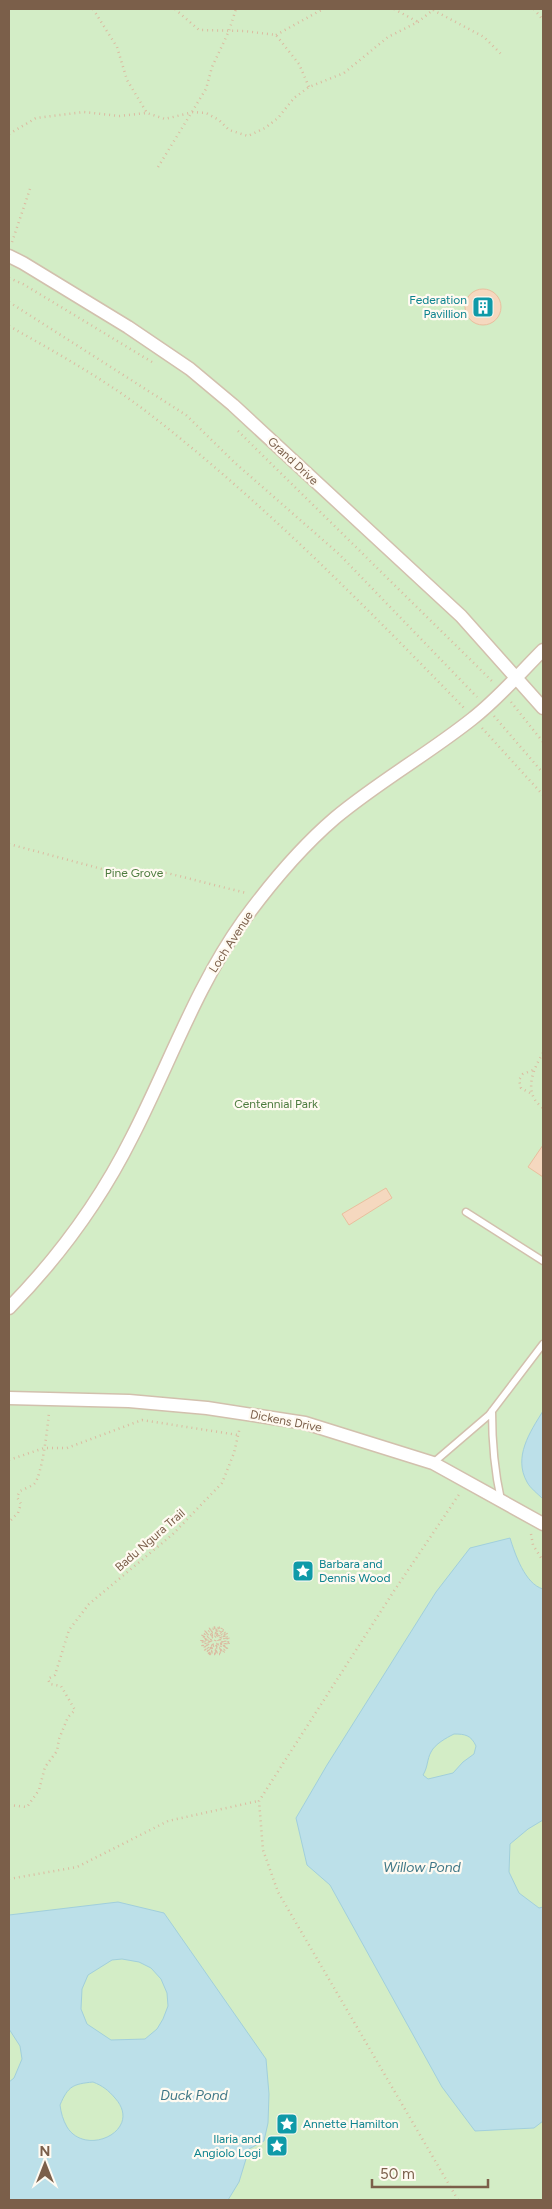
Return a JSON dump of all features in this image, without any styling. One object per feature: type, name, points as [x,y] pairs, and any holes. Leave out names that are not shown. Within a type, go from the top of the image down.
[{"type":"street","name":"Grand Drive","points":[[10,250],[23,262],[190,369],[233,405],[461,616],[543,708]]},
{"type":"street","name":"Loch Avenue","points":[[9,1308],[39,1277],[71,1238],[103,1190],[132,1138],[206,981],[242,922],[262,897],[308,843],[335,818],[473,718],[543,650]]},
{"type":"street","name":"Dickens Drive","points":[[9,1398],[50,1398],[162,1404],[278,1418],[329,1430],[433,1463],[543,1524]]},
{"type":"lane","points":[[466,1212],[543,1261]]},
{"type":"lane","points":[[433,1463],[492,1411],[543,1344]]},
{"type":"lane","points":[[492,1411],[492,1445],[495,1474],[501,1500]]},
{"type":"path","points":[[94,9],[117,47],[127,80],[147,113]]},
{"type":"path","points":[[175,9],[199,30],[276,35],[323,9]]},
{"type":"path","points":[[158,167],[206,88],[212,67],[230,31],[236,9]]},
{"type":"path","points":[[394,9],[418,22]]},
{"type":"path","points":[[534,9],[543,20]]},
{"type":"path","points":[[9,134],[36,118],[84,112],[119,116],[147,113],[165,119],[193,112],[206,113],[218,120],[229,130],[248,136],[265,128],[278,118],[294,98],[309,87],[344,73],[354,62],[388,37],[418,22],[434,10],[484,37],[502,55]]},
{"type":"path","points":[[276,35],[299,64],[309,87]]},
{"type":"path","points":[[10,250],[30,189]]},
{"type":"path","points":[[9,278],[23,284],[157,365]]},
{"type":"path","points":[[9,302],[186,414],[234,462],[339,554],[486,707],[543,773]]},
{"type":"path","points":[[9,326],[57,353],[146,412],[291,535],[366,606],[473,718],[543,795]]},
{"type":"path","points":[[232,425],[502,691],[543,742]]},
{"type":"path","points":[[9,844],[102,869],[167,873],[262,897]]},
{"type":"path","points":[[530,1093],[532,1070],[543,1053]]},
{"type":"path","points":[[532,1070],[523,1074],[518,1080],[521,1088],[530,1093],[535,1102],[543,1108]]},
{"type":"path","points":[[11,1520],[18,1513],[21,1504],[17,1497],[20,1491],[33,1485],[39,1472],[50,1398]]},
{"type":"path","name":"Badu Ngura Trail","points":[[9,1460],[44,1448],[67,1448],[142,1420],[238,1435],[234,1453],[222,1483],[173,1534],[89,1604],[69,1630],[55,1674],[48,1679],[50,1684],[61,1686],[75,1710],[68,1717],[59,1739],[57,1750],[45,1767],[39,1790],[27,1807],[9,1805]]},
{"type":"path","points":[[458,2200],[278,1892],[263,1850],[259,1801],[392,1594],[467,1482]]},
{"type":"path","points":[[529,1515],[533,1545],[543,1561]]},
{"type":"path","points":[[215,1641],[218,1634],[214,1633],[207,1637],[214,1632],[219,1632],[221,1628],[215,1627],[205,1631],[201,1637],[201,1642],[204,1650],[209,1653],[203,1647],[202,1638],[207,1630],[212,1628],[219,1628],[212,1629],[205,1634],[205,1636],[208,1632],[212,1630],[219,1630],[209,1632],[205,1638],[206,1645],[210,1651],[205,1646],[204,1637],[203,1642],[206,1650],[214,1653],[221,1651],[227,1647],[222,1652],[210,1654],[221,1654],[229,1645],[228,1635],[225,1631],[222,1630],[226,1634],[228,1642],[226,1645],[227,1638],[222,1631],[226,1638],[226,1642],[224,1648],[221,1650],[211,1651],[220,1650],[224,1646],[218,1650],[211,1649],[207,1645],[206,1640],[208,1638],[208,1645],[212,1648],[208,1644],[208,1639],[211,1635],[217,1634],[210,1638],[216,1636],[211,1640],[213,1645],[210,1643],[210,1639],[209,1642],[211,1645],[214,1647],[221,1644],[218,1647],[212,1648],[220,1648],[223,1640],[220,1635],[222,1643],[220,1637],[219,1644],[213,1646],[219,1642],[220,1633],[224,1637],[225,1645],[225,1639],[220,1632],[222,1628]]},
{"type":"path","points":[[9,1879],[77,1867],[168,1821],[259,1801]]},
{"type":"green space","name":"Centennial Park","points":[[9,9],[543,9],[543,2200],[9,2200]]},
{"type":"water","points":[[543,1411],[543,1499],[527,1482],[523,1473],[522,1454],[533,1427]]},
{"type":"water","name":"Willow Pond","points":[[510,1538],[526,1575],[543,1589],[543,1820],[528,1829],[510,1844],[509,1872],[519,1893],[539,1908],[543,1907],[543,2121],[534,2128],[475,2131],[442,2087],[330,1885],[307,1865],[296,1818],[327,1765],[436,1592],[470,1548]],"holes":[[[454,1734],[464,1735],[472,1739],[476,1746],[474,1754],[453,1773],[428,1779],[423,1775],[433,1749],[444,1739]]]},
{"type":"water","name":"Duck Pond","points":[[118,1902],[164,1913],[266,2059],[269,2094],[268,2123],[264,2141],[249,2149],[239,2182],[228,2200],[9,2200],[9,2082],[14,2078],[22,2059],[20,2046],[9,2029],[9,1915]],"holes":[[[122,1959],[139,1962],[151,1968],[161,1979],[167,1993],[168,2006],[163,2019],[157,2029],[145,2039],[111,2040],[87,2024],[81,2009],[82,1989],[88,1975],[112,1960]],[[93,2082],[105,2088],[115,2098],[122,2110],[122,2120],[118,2129],[109,2136],[98,2140],[87,2140],[76,2136],[67,2127],[60,2105],[72,2087]]]},
{"type":"building","name":"Federation Pavillion","points":[[483,289],[495,295],[501,307],[495,319],[483,325],[471,319],[465,307],[471,295]]},
{"type":"building","points":[[543,1145],[543,1177],[528,1167]]},
{"type":"building","points":[[386,1188],[392,1198],[349,1225],[342,1214]]},
{"type":"place","name":"Federation Pavillion","points":[[483,307]]},
{"type":"place","name":"Barbara and Dennis Wood","points":[[303,1571]]},
{"type":"place","name":"Annette Hamilton","points":[[287,2124]]},
{"type":"place","name":"Ilaria and Angiolo Logi","points":[[277,2146]]},
{"type":"park label","name":"Pine Grove","points":[[134,873]]}]
